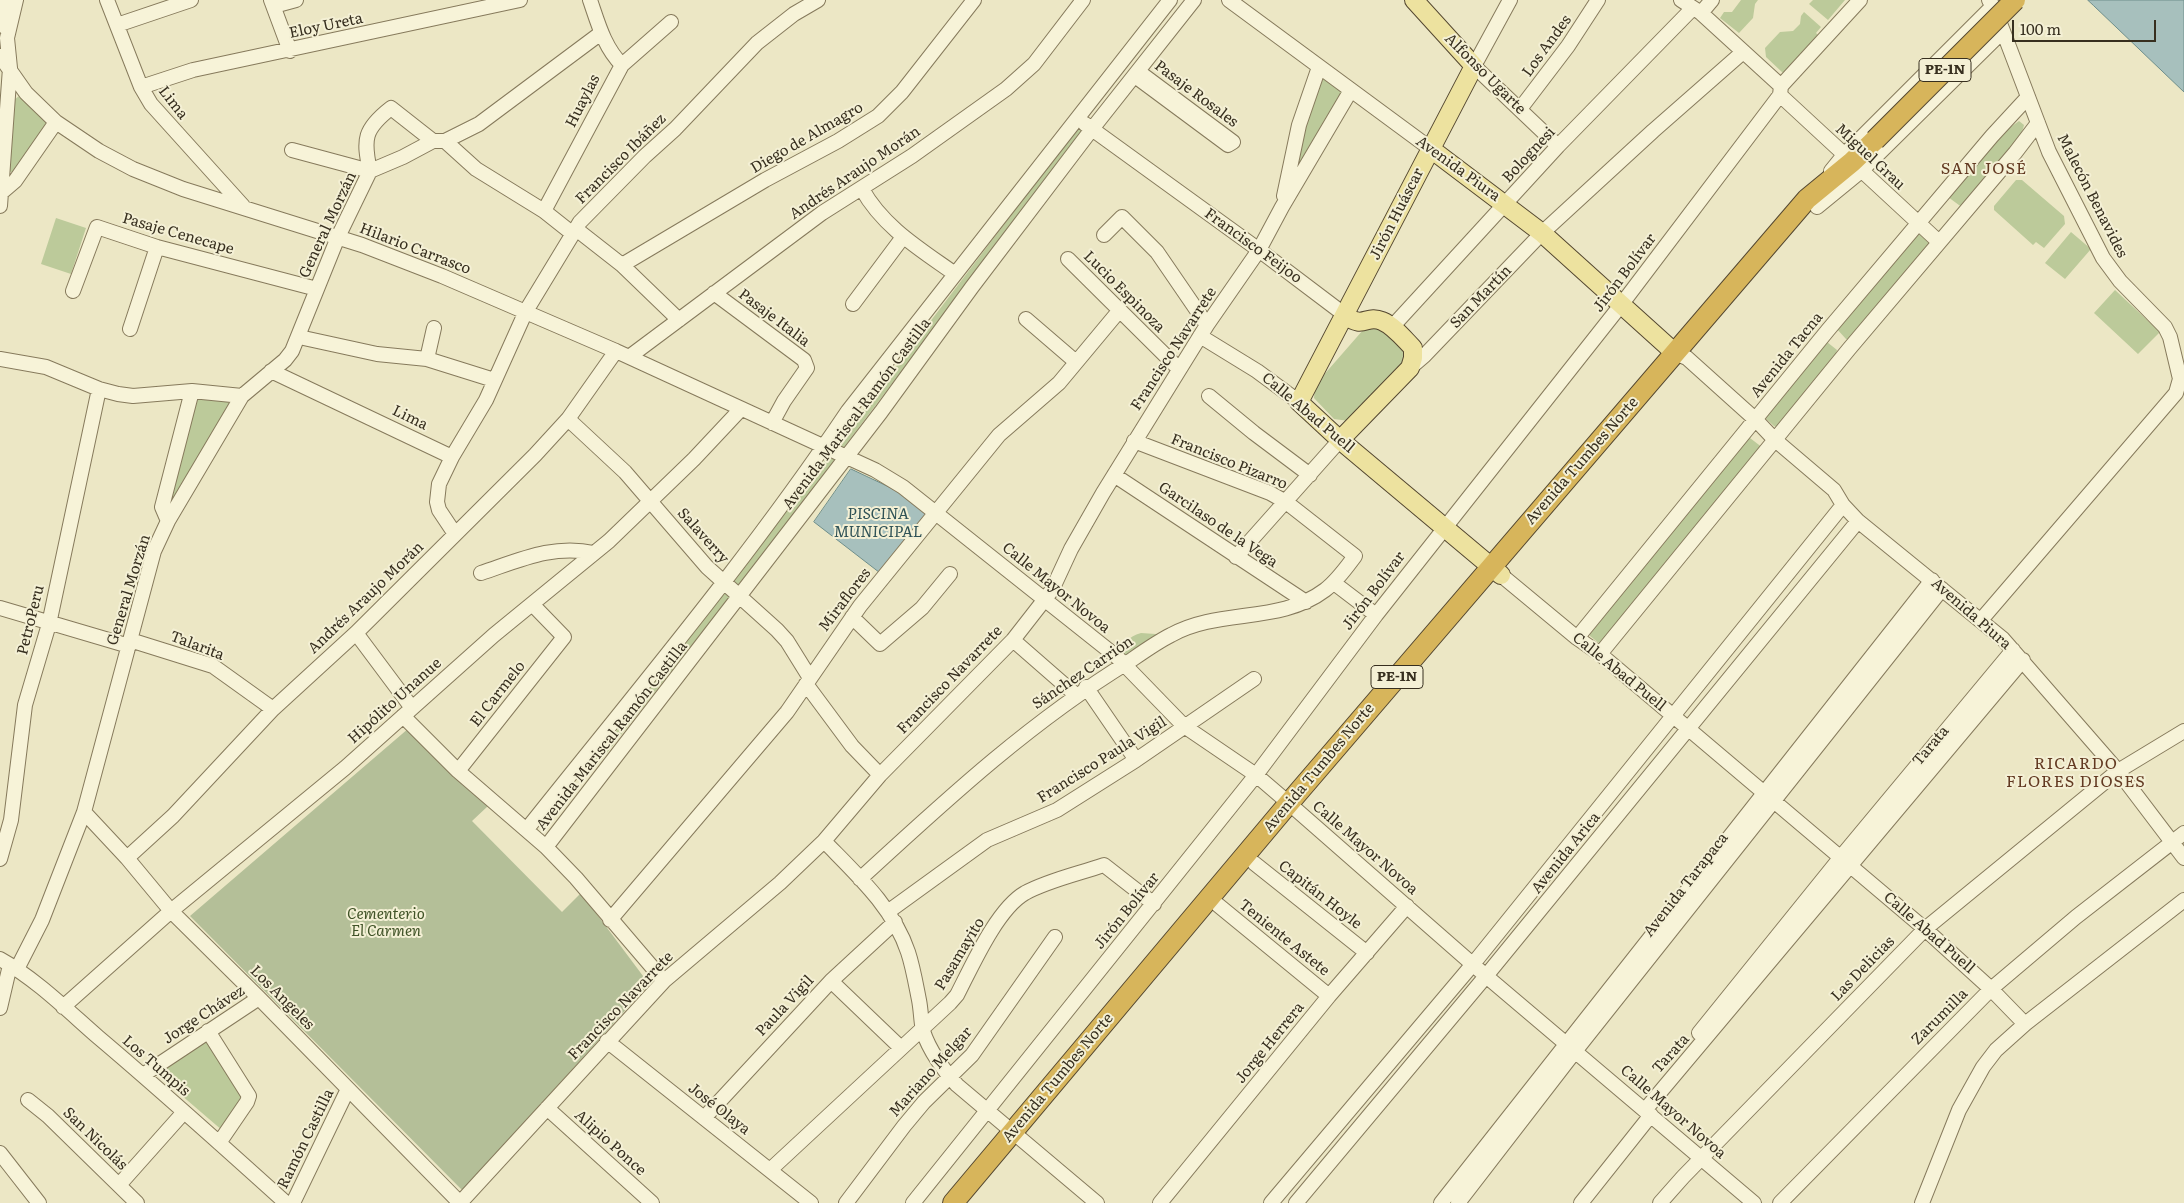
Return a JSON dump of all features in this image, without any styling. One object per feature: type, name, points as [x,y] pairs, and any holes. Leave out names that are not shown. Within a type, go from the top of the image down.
[{"type":"highway","name":"Avenida Tumbes Norte","points":[[968,1203],[1018,1135],[1294,808],[1496,571],[1681,359],[1812,203],[2016,0]]},
{"type":"highway","name":"Avenida Tumbes Norte","points":[[953,1203],[1018,1135],[1218,906],[1254,864],[1294,808]]},
{"type":"main road","name":"Alfonso Ugarte","points":[[1414,0],[1474,66]]},
{"type":"main road","name":"Jirón Huáscar","points":[[1299,402],[1474,66]]},
{"type":"main road","name":"Avenida Piura","points":[[1431,149],[1542,233],[1681,359]]},
{"type":"main road","name":"Francisco Feijoo","points":[[1345,315],[1353,322],[1360,323],[1376,320],[1392,327]]},
{"type":"main road","points":[[1392,327],[1412,348],[1413,358],[1410,368]]},
{"type":"main road","name":"San Martín","points":[[1340,440],[1410,368]]},
{"type":"main road","name":"Calle Abad Puell","points":[[1299,402],[1340,440],[1496,571]]},
{"type":"street","points":[[0,200],[10,68],[2,0]]},
{"type":"street","points":[[7,38],[16,0]]},
{"type":"street","name":"Lima","points":[[107,0],[141,87],[159,116],[244,207]]},
{"type":"street","points":[[117,25],[191,0]]},
{"type":"street","points":[[290,51],[272,3],[296,0]]},
{"type":"street","name":"Eloy Ureta","points":[[141,87],[193,70],[290,51],[520,0]]},
{"type":"street","points":[[590,0],[601,33],[612,55],[622,65]]},
{"type":"street","name":"Francisco Ibáñez","points":[[455,534],[443,517],[437,502],[439,484],[452,457],[486,400],[526,311],[580,222],[675,129],[757,43],[794,14],[818,0]]},
{"type":"street","name":"Diego de Almagro","points":[[622,265],[765,180],[838,141],[878,116],[902,92],[974,0]]},
{"type":"street","name":"Andrés Araujo Morán","points":[[127,858],[173,816],[273,709],[356,633],[455,534],[568,419],[623,354],[678,320],[822,213],[912,156],[1021,78],[1052,42],[1083,0]]},
{"type":"street","name":"Avenida Mariscal Ramón Castilla","points":[[546,847],[741,596],[846,455],[882,412],[972,287],[1092,129],[1194,0]]},
{"type":"street","name":"Avenida Piura","points":[[1229,0],[1431,149]]},
{"type":"street","name":"Jirón Huáscar","points":[[1474,66],[1510,0]]},
{"type":"street","name":"Los Andes","points":[[1520,110],[1568,46],[1598,0]]},
{"type":"street","name":"Miguel Grau","points":[[1681,0],[1697,11],[1743,52],[1852,163],[1939,242]]},
{"type":"street","name":"Bolognesi","points":[[1392,327],[1558,146],[1697,11],[1712,0]]},
{"type":"street","name":"Jirón Bolívar","points":[[913,1203],[1256,775],[1444,526],[1621,305],[1781,91],[1860,0]]},
{"type":"street","name":"Avenida Mariscal Ramón Castilla","points":[[527,830],[723,581],[848,411],[1078,118],[1163,2]]},
{"type":"street","points":[[1852,163],[1991,3]]},
{"type":"street","name":"Malecón Benavides","points":[[1991,3],[2049,152],[2103,258],[2120,281],[2166,327],[2177,361],[2180,396]]},
{"type":"street","name":"Huaylas","points":[[544,211],[622,65],[671,22]]},
{"type":"street","points":[[1852,163],[2003,31]]},
{"type":"street","points":[[292,150],[370,171],[478,124],[601,33]]},
{"type":"street","name":"San Martín","points":[[1410,368],[1424,356],[1542,233],[1653,131],[1743,52]]},
{"type":"street","name":"Hilario Carrasco","points":[[0,56],[26,93],[56,122],[133,169],[183,189],[338,237],[442,276],[623,354],[740,410],[824,446]]},
{"type":"street","name":"Alfonso Ugarte","points":[[1474,66],[1558,146]]},
{"type":"street","points":[[1282,207],[1299,125],[1319,67]]},
{"type":"street","name":"Pasaje Rosales","points":[[1137,74],[1233,142],[1228,145],[1137,74]]},
{"type":"street","name":"Francisco Navarrete","points":[[460,1203],[664,981],[775,888],[824,841],[880,775],[1013,640],[1052,590],[1071,549],[1114,475],[1204,330],[1259,250],[1351,90]]},
{"type":"street","name":"Avenida Tacna","points":[[1577,638],[1992,136],[2028,97]]},
{"type":"street","points":[[370,171],[366,150],[370,129],[374,121],[391,108],[476,169],[575,231],[622,265],[678,320]]},
{"type":"street","name":"Francisco Feijoo","points":[[1078,118],[1345,315]]},
{"type":"street","points":[[0,200],[16,181],[56,122]]},
{"type":"street","points":[[1600,654],[1774,439],[2015,154],[2038,124]]},
{"type":"street","name":"General Morzán","points":[[0,1008],[9,964],[42,920],[84,812],[152,558],[168,521],[242,396],[285,360],[298,337],[338,237],[370,171]]},
{"type":"street","points":[[862,189],[880,215],[903,237],[954,274]]},
{"type":"street","points":[[1104,235],[1122,217],[1157,252],[1204,330]]},
{"type":"street","name":"Pasaje Cenecape","points":[[73,291],[97,227],[157,247],[317,288]]},
{"type":"street","points":[[854,304],[903,237]]},
{"type":"street","points":[[130,329],[157,247]]},
{"type":"street","name":"Lucio Espinoza","points":[[1068,259],[1179,369]]},
{"type":"street","name":"Pasaje Italia","points":[[714,293],[804,360],[807,368],[784,401],[772,424]]},
{"type":"street","name":"Miraflores","points":[[610,920],[787,712],[852,617],[999,435],[1044,397],[1119,311]]},
{"type":"street","points":[[1026,319],[1076,362]]},
{"type":"street","points":[[427,359],[434,328]]},
{"type":"street","name":"Calle Abad Puell","points":[[1204,330],[1299,402]]},
{"type":"street","points":[[298,337],[377,354],[427,359],[494,380]]},
{"type":"street","points":[[0,359],[46,367],[99,389],[133,396],[192,391],[242,396]]},
{"type":"street","name":"Avenida Piura","points":[[1681,359],[1753,423],[1834,490],[1858,521],[1981,620],[2018,655],[2118,771],[2184,858]]},
{"type":"street","name":"Lima","points":[[272,372],[452,457]]},
{"type":"street","name":"PetroPeru","points":[[0,859],[5,848],[11,820],[25,704],[49,624],[99,389]]},
{"type":"street","points":[[168,521],[162,507],[192,391]]},
{"type":"street","points":[[1209,396],[1310,475]]},
{"type":"street","points":[[1981,620],[2180,396]]},
{"type":"street","name":"Hipólito Unanue","points":[[63,1006],[171,912],[345,768],[532,604],[594,553],[651,502],[740,410]]},
{"type":"street","name":"Salaverry","points":[[568,419],[625,472],[707,567],[741,596],[787,641],[808,681],[852,746],[880,775]]},
{"type":"street","name":"San Martín","points":[[1236,557],[1340,440]]},
{"type":"street","name":"Francisco Pizarro","points":[[1134,442],[1270,493],[1286,502],[1355,556]]},
{"type":"street","name":"Calle Mayor Novoa","points":[[824,446],[846,455],[903,486],[1117,657],[1184,726],[1256,775],[1486,976],[1571,1046],[1754,1203]]},
{"type":"street","name":"Garcilaso de la Vega","points":[[1114,475],[1306,602]]},
{"type":"street","points":[[1271,1203],[1473,964],[1844,505]]},
{"type":"street","name":"Avenida Arica","points":[[1296,1203],[1689,730],[1858,521]]},
{"type":"street","points":[[481,573],[554,550],[578,550],[594,553]]},
{"type":"street","name":"Sánchez Carrión","points":[[860,879],[997,756],[1081,691],[1186,627],[1220,619],[1284,610],[1306,602],[1319,595],[1334,583],[1355,556]]},
{"type":"street","name":"Calle Abad Puell","points":[[1496,571],[1577,638],[1600,654],[1847,861],[1991,989],[2025,1024]]},
{"type":"street","points":[[852,617],[880,644],[922,608],[950,574]]},
{"type":"street","points":[[1334,583],[1376,615]]},
{"type":"street","name":"Avenida Tarapaca","points":[[1458,1203],[1571,1046],[1937,584]]},
{"type":"street","name":"El Carmelo","points":[[458,771],[564,637],[532,604]]},
{"type":"street","name":"Talarita","points":[[0,608],[49,624],[130,643],[213,666],[273,709]]},
{"type":"street","points":[[356,633],[407,712],[458,771],[546,847],[576,878],[664,981]]},
{"type":"street","points":[[1013,640],[1081,691],[1136,760]]},
{"type":"street","name":"Tarata","points":[[1648,1112],[1662,1088],[1691,1057],[1847,861],[2018,655]]},
{"type":"street","name":"Francisco Paula Vigil","points":[[892,916],[987,840],[1057,810],[1136,760],[1254,678]]},
{"type":"street","name":"Las Delicias","points":[[1660,1203],[1701,1158],[1925,929],[2118,771],[2184,731]]},
{"type":"street","name":"Los Angeles","points":[[84,812],[127,858],[171,912],[259,998],[460,1203]]},
{"type":"street","name":"Zarumilla","points":[[1780,1203],[1991,989],[2184,832]]},
{"type":"street","points":[[824,841],[892,916],[908,952],[919,1000],[923,1030],[936,1056],[950,1077],[957,1085],[1097,1203]]},
{"type":"street","name":"Capitán Hoyle","points":[[1254,864],[1366,953]]},
{"type":"street","name":"Pasamayito","points":[[770,1170],[901,1048],[923,1030],[958,995],[990,933],[1006,911],[1023,894],[1049,883],[1104,865],[1154,904]]},
{"type":"street","points":[[1922,1203],[1959,1110],[1983,1066],[1996,1050],[2025,1024],[2184,900]]},
{"type":"street","name":"Teniente Astete","points":[[1218,906],[1329,996]]},
{"type":"street","name":"Jorge Herrera","points":[[1160,1203],[1329,996],[1407,906]]},
{"type":"street","name":"Paula Vigil","points":[[704,1118],[892,916]]},
{"type":"street","name":"Mariano Melgar","points":[[846,1203],[904,1126],[972,1056],[1054,937]]},
{"type":"street","name":"Los Tumpis","points":[[9,964],[63,1006],[143,1075],[286,1203]]},
{"type":"street","points":[[831,981],[901,1048]]},
{"type":"street","name":"Jorge Chávez","points":[[143,1075],[259,998]]},
{"type":"street","points":[[208,1032],[249,1096],[247,1102],[219,1143]]},
{"type":"street","name":"José Olaya","points":[[607,1041],[811,1203]]},
{"type":"street","points":[[1441,1203],[1571,1046]]},
{"type":"street","name":"Ramón Castilla","points":[[294,1203],[348,1089]]},
{"type":"street","name":"San Nicolás","points":[[28,1100],[48,1116],[137,1203]]},
{"type":"street","name":"Alipio Ponce","points":[[546,1108],[637,1198],[652,1203]]},
{"type":"street","points":[[119,1185],[184,1112]]},
{"type":"street","points":[[1581,1203],[1648,1112]]},
{"type":"street","points":[[0,1153],[39,1203]]},
{"type":"green space","points":[[1741,0],[1758,0],[1755,4],[1753,18],[1739,33],[1720,18],[1724,12],[1732,12]]},
{"type":"green space","points":[[1813,0],[1845,0],[1828,20],[1809,4]]},
{"type":"green space","points":[[1804,12],[1821,27],[1816,33],[1821,38],[1786,74],[1766,57],[1765,48],[1780,32],[1793,31],[1800,24],[1801,16]]},
{"type":"green space","points":[[1319,75],[1324,76],[1345,94],[1296,170],[1293,171]]},
{"type":"green space","points":[[19,96],[51,124],[13,172],[11,172],[8,170],[14,100]]},
{"type":"green space","points":[[2019,121],[2024,125],[2013,151],[1963,208],[1948,197],[1998,136]]},
{"type":"green space","points":[[1082,122],[1087,126],[735,591],[729,586]]},
{"type":"green space","points":[[2016,180],[2022,180],[2064,216],[2065,224],[2044,248],[2036,242],[2033,245],[1994,210],[1994,206]]},
{"type":"green space","points":[[56,218],[86,228],[71,274],[41,264]]},
{"type":"green space","points":[[2071,232],[2091,249],[2065,279],[2045,263]]},
{"type":"green space","points":[[1918,233],[1931,244],[1850,340],[1846,339],[1836,328]]},
{"type":"green space","points":[[2115,290],[2160,332],[2138,354],[2094,313]]},
{"type":"green space","points":[[1376,325],[1408,348],[1406,360],[1349,421],[1334,419],[1314,398],[1315,385],[1363,330]]},
{"type":"green space","points":[[1827,342],[1837,350],[1835,358],[1776,427],[1774,426],[1764,417]]},
{"type":"green space","points":[[194,396],[230,400],[230,402],[173,505],[166,507]]},
{"type":"green space","points":[[1747,438],[1750,438],[1763,448],[1600,644],[1590,636],[1589,632]]},
{"type":"green space","points":[[727,588],[733,593],[595,768],[591,764]]},
{"type":"green space","points":[[1141,633],[1170,635],[1123,665],[1117,657],[1121,649],[1129,639]]},
{"type":"green space","name":"Cementerio El Carmen","points":[[409,728],[488,806],[472,821],[562,912],[581,893],[649,984],[463,1191],[190,916]]},
{"type":"green space","points":[[206,1041],[244,1098],[223,1131],[159,1076],[160,1070]]},
{"type":"water","points":[[2088,0],[2184,0],[2184,92],[2094,6]]},
{"type":"water","name":"PISCINA MUNICIPAL","points":[[851,469],[904,494],[933,517],[884,576],[814,522]]},
{"type":"district","name":"SAN JOSÉ","points":[[1984,169]]},
{"type":"district","name":"RICARDO FLORES DIOSES","points":[[2076,773]]}]
